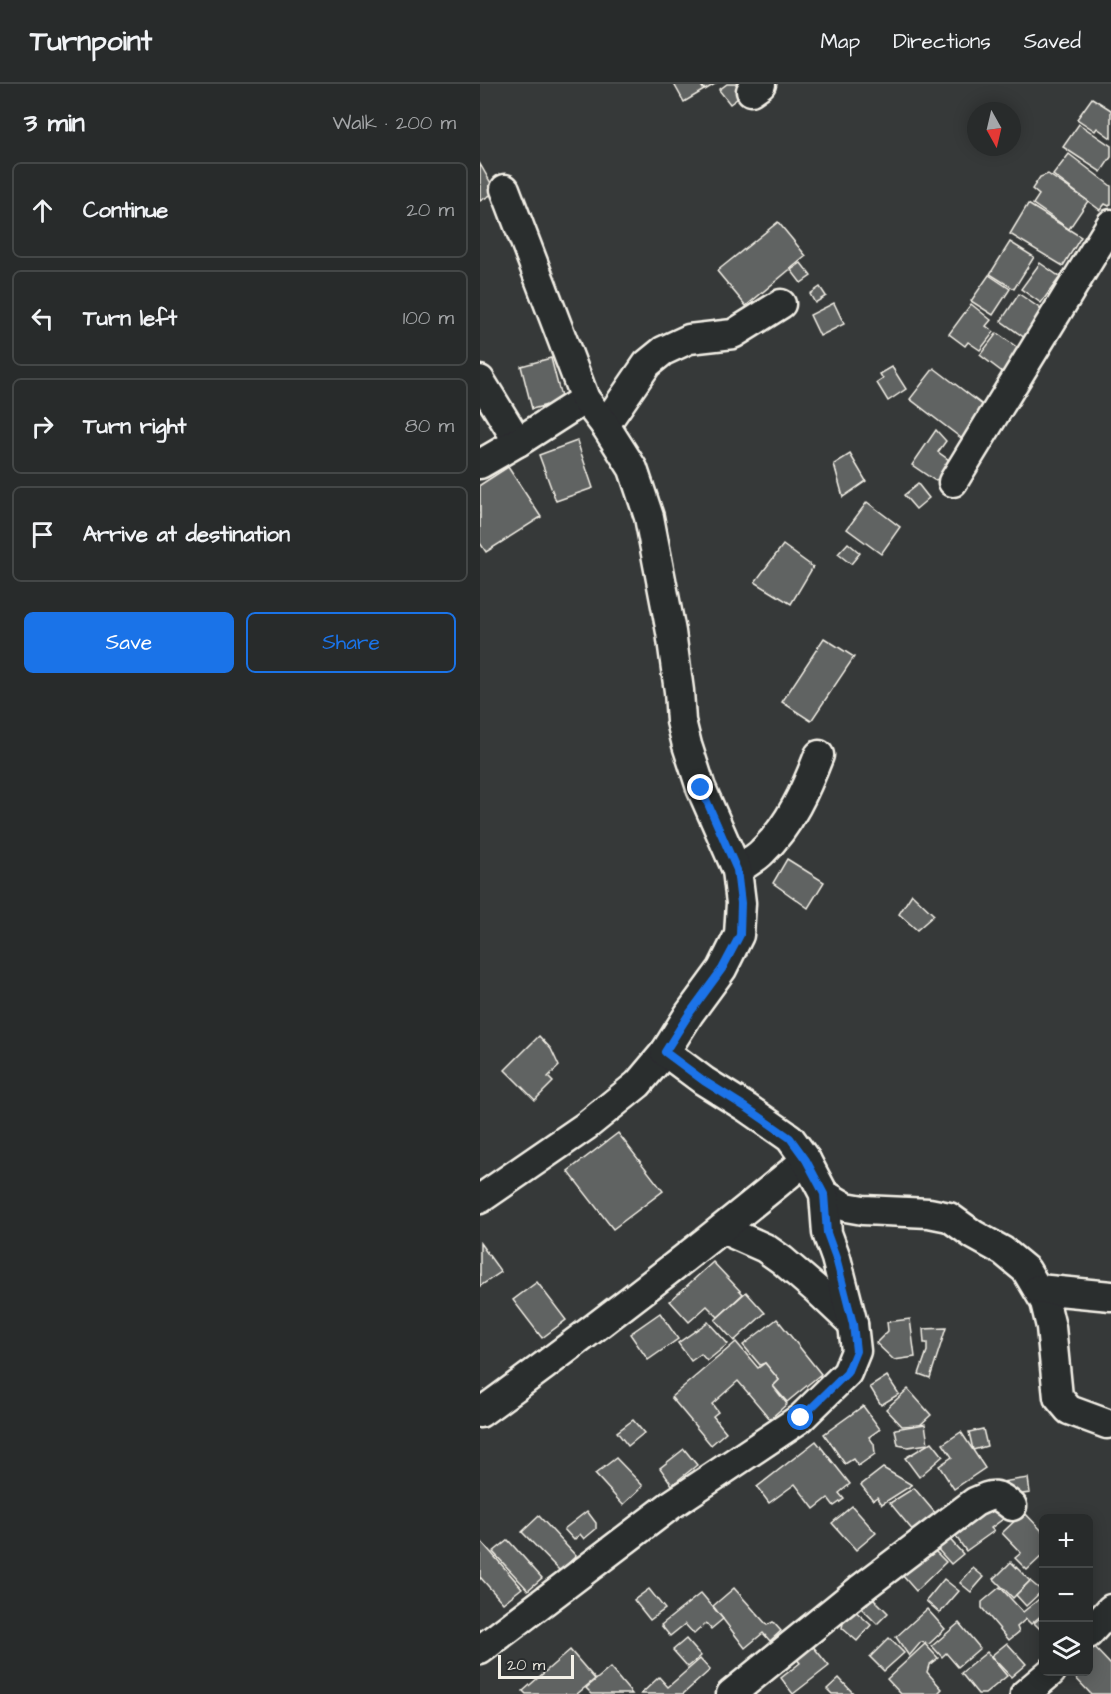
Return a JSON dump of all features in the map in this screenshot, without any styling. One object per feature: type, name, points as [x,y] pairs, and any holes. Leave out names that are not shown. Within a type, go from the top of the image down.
[{"type":"street","points":[[480,1199],[586,1126],[638,1084],[665,1052],[722,969],[740,935],[741,903],[737,870],[701,788],[681,721],[670,632],[649,517],[633,469],[585,399],[505,189]]},
{"type":"street","points":[[953,482],[1111,224]]},
{"type":"street","points":[[605,425],[646,364],[663,351],[689,339],[733,334],[781,304]]},
{"type":"street","points":[[480,380],[518,442]]},
{"type":"street","points":[[480,464],[585,399]]},
{"type":"street","points":[[737,870],[762,852],[785,826],[803,793],[819,755]]},
{"type":"street","points":[[480,1650],[671,1505],[801,1418],[847,1373],[856,1351],[853,1324],[827,1233],[824,1194],[806,1160],[790,1138],[665,1052]]},
{"type":"street","points":[[480,1413],[568,1349],[806,1160]]},
{"type":"street","points":[[824,1194],[846,1207],[930,1213],[949,1217],[974,1235],[1003,1251],[1026,1269],[1045,1302],[1051,1327],[1058,1397],[1069,1410],[1107,1424]]},
{"type":"street","points":[[722,1229],[765,1248],[782,1260],[853,1324]]},
{"type":"street","points":[[1038,1289],[1111,1296]]},
{"type":"street","points":[[732,1694],[859,1590],[975,1502],[995,1495],[1012,1506]]},
{"type":"street","points":[[1093,1629],[1111,1609]]},
{"type":"street","points":[[1026,1694],[1046,1676]]},
{"type":"building","points":[[674,84],[700,84],[704,90],[684,102]]},
{"type":"building","points":[[701,84],[715,84],[705,90]]},
{"type":"building","points":[[727,84],[737,84],[745,93],[730,104],[719,90]]},
{"type":"building","points":[[1092,98],[1111,110],[1111,138],[1097,128],[1095,131],[1077,119]]},
{"type":"building","points":[[1079,124],[1111,146],[1111,157],[1101,172],[1063,147]]},
{"type":"building","points":[[1069,154],[1111,186],[1109,206],[1105,204],[1100,210],[1053,175]]},
{"type":"building","points":[[480,164],[496,192],[480,201]]},
{"type":"building","points":[[1048,174],[1088,201],[1069,229],[1033,204],[1039,195],[1032,189],[1040,177]]},
{"type":"building","points":[[1028,204],[1081,237],[1063,266],[1010,234]]},
{"type":"building","points":[[778,222],[806,256],[746,306],[717,271]]},
{"type":"building","points":[[1010,242],[1034,257],[1014,289],[990,274]]},
{"type":"building","points":[[801,263],[811,276],[801,283],[791,270]]},
{"type":"building","points":[[1040,263],[1060,277],[1041,303],[1021,289]]},
{"type":"building","points":[[989,275],[1010,289],[993,315],[971,301]]},
{"type":"building","points":[[820,287],[826,296],[815,303],[810,294]]},
{"type":"building","points":[[1019,294],[1051,316],[1032,343],[1001,321]]},
{"type":"building","points":[[834,303],[844,324],[820,336],[810,315]]},
{"type":"building","points":[[971,304],[991,320],[986,326],[994,332],[980,350],[968,342],[965,346],[949,334]]},
{"type":"building","points":[[997,333],[1022,351],[1005,374],[980,355]]},
{"type":"building","points":[[551,358],[562,401],[532,409],[521,366]]},
{"type":"building","points":[[892,367],[906,389],[888,401],[877,383],[883,379],[880,374]]},
{"type":"building","points":[[934,368],[993,413],[969,444],[910,399]]},
{"type":"building","points":[[936,430],[946,441],[938,452],[956,465],[946,478],[934,480],[912,465]]},
{"type":"building","points":[[577,441],[593,488],[556,501],[539,455]]},
{"type":"building","points":[[850,454],[866,481],[843,497],[834,464]]},
{"type":"building","points":[[508,467],[541,517],[486,552],[480,543],[480,485]]},
{"type":"building","points":[[918,484],[929,498],[916,509],[904,495]]},
{"type":"building","points":[[867,502],[900,527],[881,554],[847,529]]},
{"type":"building","points":[[848,543],[860,553],[851,564],[838,554]]},
{"type":"building","points":[[783,545],[813,567],[791,604],[755,582]]},
{"type":"building","points":[[824,638],[854,657],[811,721],[782,702]]},
{"type":"building","points":[[787,859],[824,882],[808,908],[773,883]]},
{"type":"building","points":[[912,894],[934,915],[917,930],[899,914]]},
{"type":"building","points":[[539,1036],[551,1049],[559,1066],[548,1077],[553,1082],[535,1100],[505,1070]]},
{"type":"building","points":[[618,1133],[663,1191],[613,1229],[568,1171]]},
{"type":"building","points":[[480,1243],[501,1272],[480,1286]]},
{"type":"building","points":[[713,1262],[743,1294],[718,1317],[707,1306],[689,1322],[670,1301]]},
{"type":"building","points":[[537,1282],[566,1320],[542,1338],[513,1300]]},
{"type":"building","points":[[746,1292],[765,1313],[734,1341],[715,1320]]},
{"type":"building","points":[[660,1313],[678,1339],[648,1360],[630,1334]]},
{"type":"building","points":[[777,1319],[821,1374],[787,1402],[773,1386],[779,1380],[765,1363],[760,1365],[743,1345]]},
{"type":"building","points":[[910,1319],[915,1357],[894,1360],[876,1343],[888,1331],[887,1322]]},
{"type":"building","points":[[708,1322],[728,1344],[707,1361],[701,1354],[691,1361],[678,1343]]},
{"type":"building","points":[[946,1328],[930,1378],[919,1374],[927,1351],[923,1329]]},
{"type":"building","points":[[736,1342],[758,1368],[765,1363],[779,1380],[773,1386],[787,1404],[770,1419],[738,1381],[712,1404],[718,1412],[713,1416],[726,1432],[711,1445],[671,1397]]},
{"type":"building","points":[[887,1376],[899,1394],[881,1405],[870,1387]]},
{"type":"building","points":[[908,1389],[931,1415],[920,1425],[902,1426],[886,1409]]},
{"type":"building","points":[[863,1406],[880,1429],[869,1437],[874,1444],[875,1454],[858,1466],[853,1459],[845,1464],[824,1434]]},
{"type":"building","points":[[633,1420],[644,1433],[628,1446],[617,1432]]},
{"type":"building","points":[[925,1424],[928,1444],[908,1447],[898,1445],[895,1429]]},
{"type":"building","points":[[983,1429],[987,1446],[973,1450],[969,1432]]},
{"type":"building","points":[[961,1432],[985,1468],[954,1489],[939,1466],[952,1457],[943,1444]]},
{"type":"building","points":[[816,1441],[850,1484],[839,1493],[844,1499],[834,1506],[828,1498],[814,1509],[795,1484],[769,1503],[757,1487]]},
{"type":"building","points":[[932,1442],[943,1456],[919,1477],[905,1458]]},
{"type":"building","points":[[684,1449],[697,1465],[672,1485],[660,1468]]},
{"type":"building","points":[[616,1458],[643,1486],[623,1505],[595,1474]]},
{"type":"building","points":[[883,1468],[912,1485],[882,1504],[877,1497],[873,1500],[861,1485]]},
{"type":"building","points":[[1028,1478],[1030,1493],[1008,1496],[1001,1482]]},
{"type":"building","points":[[914,1488],[936,1514],[914,1532],[890,1503]]},
{"type":"building","points":[[993,1497],[1007,1516],[991,1528],[994,1531],[966,1551],[950,1528]]},
{"type":"building","points":[[852,1506],[876,1533],[856,1550],[832,1523]]},
{"type":"building","points":[[587,1511],[596,1523],[596,1529],[584,1539],[580,1534],[574,1540],[564,1529]]},
{"type":"building","points":[[1024,1512],[1039,1528],[1039,1559],[1027,1570],[1015,1558],[1021,1553],[1002,1533]]},
{"type":"building","points":[[539,1516],[576,1556],[560,1571],[522,1532]]},
{"type":"building","points":[[944,1533],[963,1554],[951,1564],[933,1544]]},
{"type":"building","points":[[480,1540],[522,1588],[503,1603],[480,1579]]},
{"type":"building","points":[[508,1540],[542,1578],[528,1590],[493,1552]]},
{"type":"building","points":[[931,1547],[946,1562],[916,1591],[902,1575]]},
{"type":"building","points":[[1011,1562],[1030,1581],[1013,1598],[994,1579]]},
{"type":"building","points":[[973,1568],[984,1577],[971,1592],[960,1583]]},
{"type":"building","points":[[944,1579],[959,1591],[940,1613],[926,1601]]},
{"type":"building","points":[[1030,1581],[1039,1588],[1039,1594],[1026,1606],[1016,1595]]},
{"type":"building","points":[[1000,1587],[1023,1612],[1039,1599],[1039,1617],[1031,1624],[1026,1619],[1017,1627],[1019,1632],[1009,1640],[982,1608],[982,1602]]},
{"type":"building","points":[[734,1588],[767,1625],[773,1622],[781,1631],[770,1641],[763,1633],[745,1648],[713,1606]]},
{"type":"building","points":[[649,1589],[665,1609],[650,1620],[634,1600]]},
{"type":"building","points":[[701,1593],[723,1619],[711,1629],[706,1623],[694,1634],[685,1624],[670,1636],[661,1625]]},
{"type":"building","points":[[873,1598],[888,1613],[877,1624],[862,1609]]},
{"type":"building","points":[[853,1609],[871,1625],[857,1641],[842,1628],[845,1613]]},
{"type":"building","points":[[927,1609],[945,1629],[929,1644],[921,1642],[909,1656],[896,1637]]},
{"type":"building","points":[[959,1623],[980,1648],[958,1667],[946,1653],[942,1657],[932,1646]]},
{"type":"building","points":[[889,1638],[904,1653],[884,1671],[870,1657]]},
{"type":"building","points":[[686,1639],[701,1656],[688,1667],[673,1650]]},
{"type":"building","points":[[807,1639],[829,1666],[793,1694],[781,1678],[800,1663],[791,1652]]},
{"type":"building","points":[[1007,1643],[1026,1664],[1011,1677],[991,1656]]},
{"type":"building","points":[[925,1644],[938,1658],[929,1665],[927,1672],[942,1689],[937,1694],[901,1694],[887,1679]]},
{"type":"building","points":[[1093,1646],[1111,1665],[1111,1694],[1091,1694],[1074,1676],[1093,1676]]},
{"type":"building","points":[[570,1650],[595,1679],[577,1694],[526,1694],[523,1691]]},
{"type":"building","points":[[987,1652],[1007,1676],[985,1694],[978,1694],[961,1673]]},
{"type":"building","points":[[700,1659],[710,1670],[683,1694],[641,1694],[659,1677],[668,1687]]},
{"type":"building","points":[[610,1668],[632,1694],[592,1694],[586,1688]]},
{"type":"building","points":[[839,1678],[854,1694],[832,1694],[827,1689]]},
{"type":"route","points":[[701,788],[737,870],[741,903],[740,935],[722,969],[665,1052],[790,1138],[806,1160],[824,1194],[827,1233],[853,1324],[856,1351],[847,1373],[801,1418]]}]
